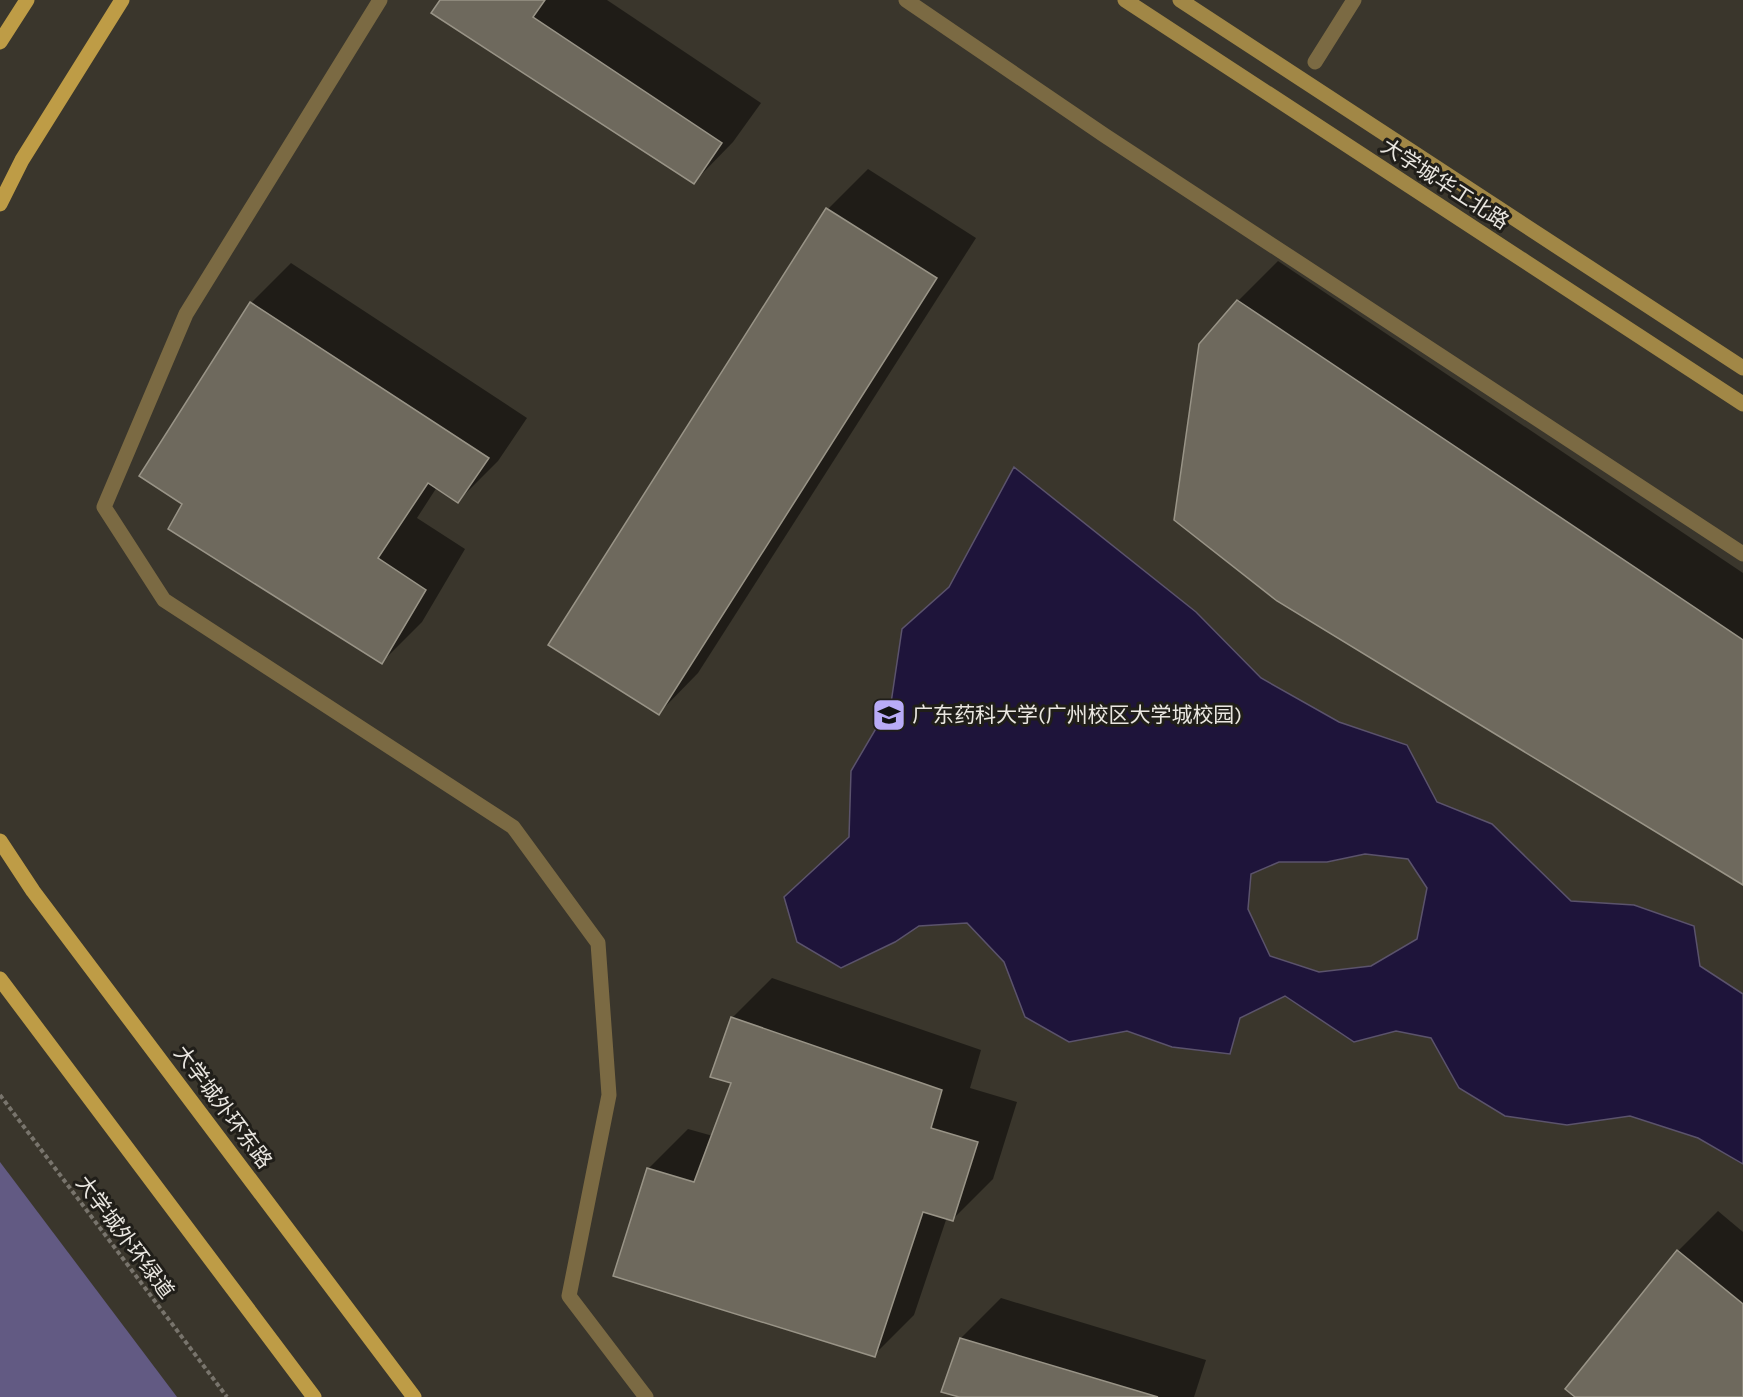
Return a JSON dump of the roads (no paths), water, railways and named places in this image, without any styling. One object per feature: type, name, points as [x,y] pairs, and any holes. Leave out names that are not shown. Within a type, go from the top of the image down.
[{"type":"main road","points":[[0,42],[27,0]]},
{"type":"main road","points":[[0,204],[22,160],[122,0]]},
{"type":"main road","name":"大学城华工北路","points":[[1125,0],[1743,404]]},
{"type":"main road","name":"大学城华工北路","points":[[1180,0],[1743,368]]},
{"type":"main road","name":"大学城外环东路","points":[[0,841],[33,891],[414,1397]]},
{"type":"main road","points":[[0,979],[314,1397]]},
{"type":"street","points":[[380,0],[186,314],[105,507],[164,600],[513,827],[598,943],[609,1095],[569,1296],[646,1397]]},
{"type":"street","points":[[906,0],[1104,135],[1743,554]]},
{"type":"street","points":[[1315,62],[1354,0]]},
{"type":"place","name":"广东药科大学(广州校区大学城校园)","points":[[889,715]]}]
